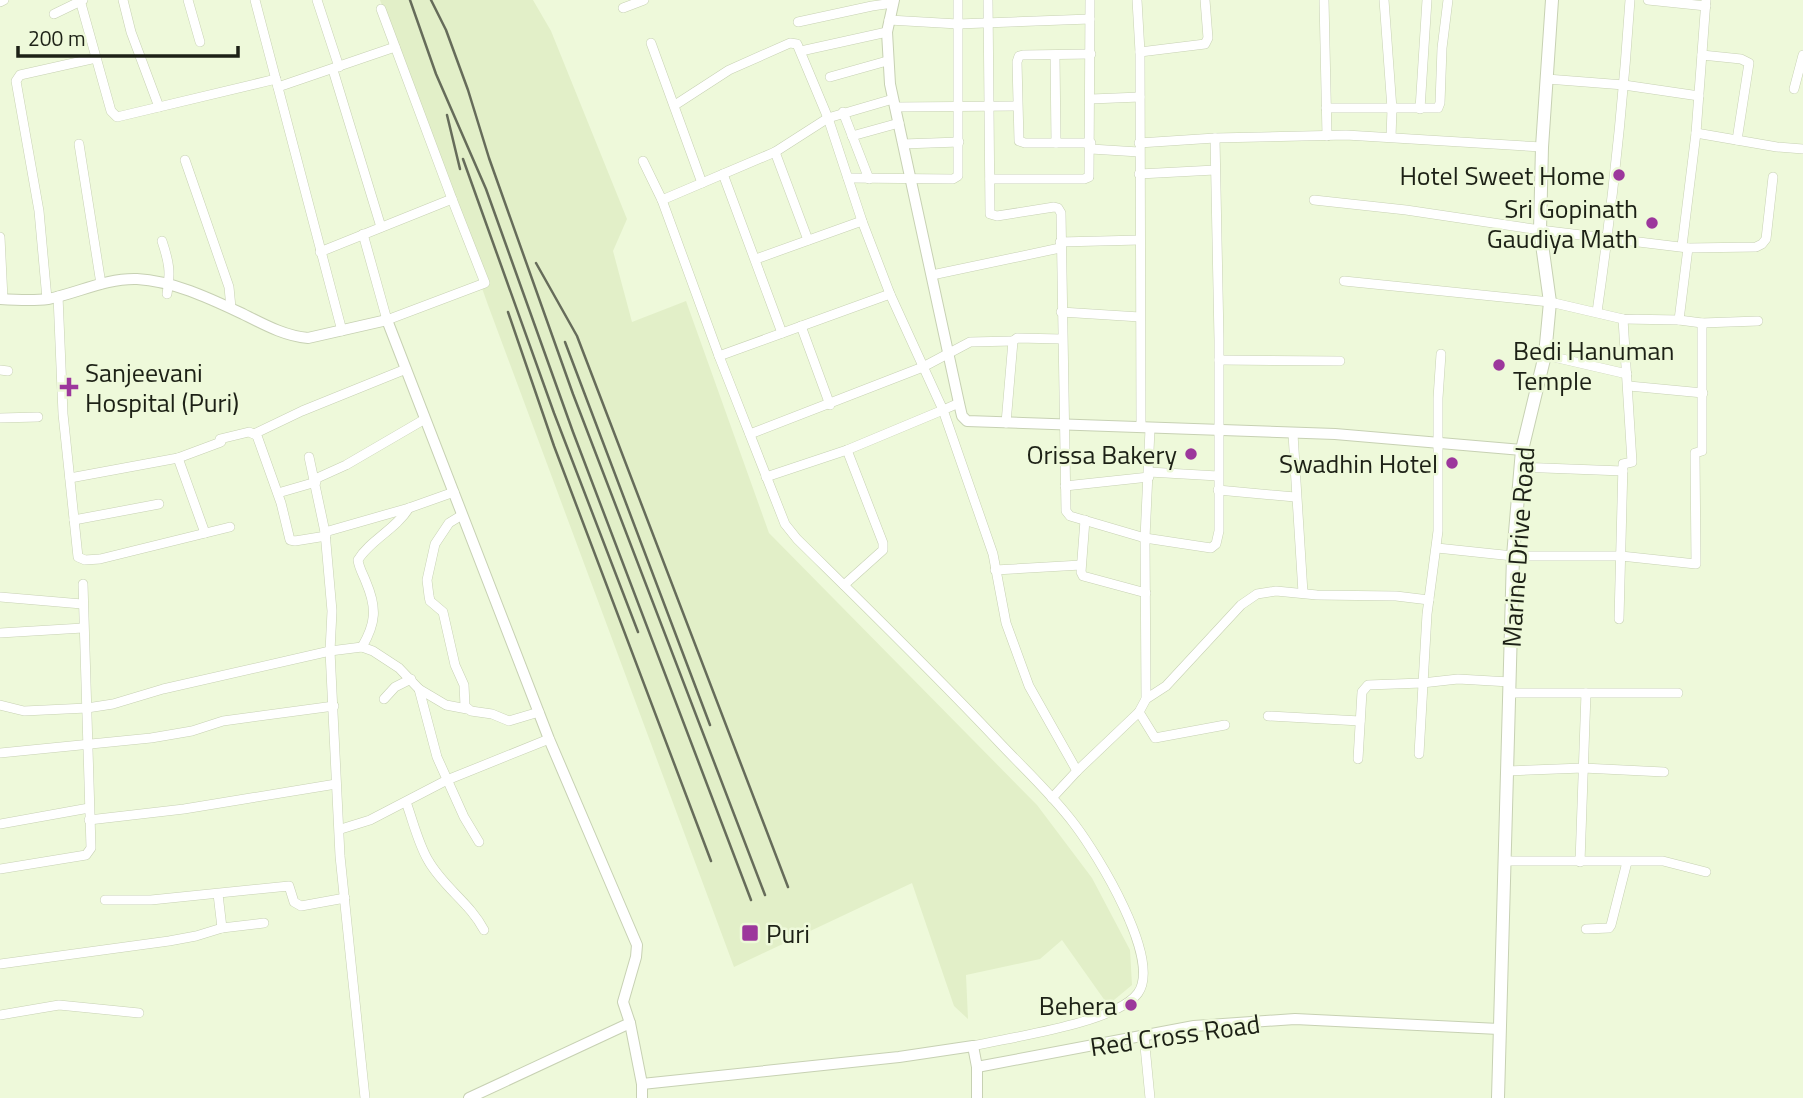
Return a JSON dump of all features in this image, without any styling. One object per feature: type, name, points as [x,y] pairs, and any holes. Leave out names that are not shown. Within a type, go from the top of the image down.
[{"type":"highway","name":"Marine Drive Road","points":[[1498,1098],[1513,556],[1522,450],[1545,355],[1550,302],[1540,230],[1542,147],[1552,0]]},
{"type":"main road","points":[[893,2],[888,26],[887,61],[894,103],[959,403],[962,416],[967,421],[1338,435],[1522,450]]},
{"type":"main road","points":[[2,299],[53,297],[101,284],[136,279],[168,290],[206,297],[275,330],[297,337],[309,338],[387,320],[549,738],[636,945],[636,957],[623,1002],[630,1023],[642,1084],[642,1098]]},
{"type":"main road","name":"Red Cross Road","points":[[977,1067],[1195,1026],[1295,1019],[1499,1029]]},
{"type":"main road","points":[[470,1098],[630,1023]]},
{"type":"main road","points":[[642,1084],[899,1057],[973,1045],[978,1096]]},
{"type":"street","points":[[54,14],[81,0],[114,115],[120,117],[277,83],[336,68],[396,47]]},
{"type":"street","points":[[122,0],[159,107]]},
{"type":"street","points":[[188,0],[200,42]]},
{"type":"street","points":[[255,0],[342,331]]},
{"type":"street","points":[[317,0],[381,227]]},
{"type":"street","points":[[623,8],[644,0]]},
{"type":"street","points":[[848,178],[956,178],[959,172],[958,0]]},
{"type":"street","points":[[988,0],[990,214],[997,216],[1058,208],[1061,213],[1066,512],[1070,516],[1145,538],[1214,547],[1219,531],[1215,138]]},
{"type":"street","points":[[990,179],[1087,179],[1091,174],[1090,0]]},
{"type":"street","points":[[1052,798],[1139,712],[1146,699],[1145,538],[1150,445],[1143,427],[1140,317],[1140,52],[1137,0]]},
{"type":"street","points":[[1140,52],[1205,44],[1208,38],[1205,0]]},
{"type":"street","points":[[1324,0],[1327,36],[1327,136]]},
{"type":"street","points":[[1384,0],[1392,109],[1391,137]]},
{"type":"street","points":[[1420,109],[1427,0]]},
{"type":"street","points":[[1325,108],[1435,109],[1440,103],[1442,48],[1448,0]]},
{"type":"street","points":[[1597,312],[1608,237],[1630,0]]},
{"type":"street","points":[[1648,0],[1706,3],[1679,320]]},
{"type":"street","points":[[798,22],[893,2]]},
{"type":"street","points":[[363,234],[387,320],[485,282],[381,9]]},
{"type":"street","points":[[802,51],[888,26],[1090,19]]},
{"type":"street","points":[[651,43],[702,183]]},
{"type":"street","points":[[675,105],[729,70],[790,43],[797,44],[802,51],[890,294],[943,410],[993,554],[1006,623],[1029,686],[1077,771]]},
{"type":"street","points":[[1091,54],[1019,56],[1019,141],[1139,148],[1215,138],[1327,136],[1391,137],[1542,147]]},
{"type":"street","points":[[1055,55],[1056,143]]},
{"type":"street","points":[[1702,55],[1741,59],[1749,63],[1737,140]]},
{"type":"street","points":[[1794,89],[1803,55]]},
{"type":"street","points":[[96,58],[20,75],[16,81],[53,297],[78,557],[85,560],[123,554],[230,527]]},
{"type":"street","points":[[830,76],[887,61]]},
{"type":"street","points":[[1547,79],[1624,85],[1699,96]]},
{"type":"street","points":[[1091,99],[1140,97]]},
{"type":"street","points":[[662,200],[775,152],[828,118],[843,112],[894,103],[1017,106]]},
{"type":"street","points":[[843,112],[869,179]]},
{"type":"street","points":[[852,136],[899,123]]},
{"type":"street","points":[[1696,133],[1803,149]]},
{"type":"street","points":[[903,144],[959,142]]},
{"type":"street","points":[[79,144],[101,284]]},
{"type":"street","points":[[775,152],[808,240]]},
{"type":"street","points":[[185,160],[229,287],[231,308]]},
{"type":"street","points":[[643,161],[662,200],[785,524],[910,649],[1075,824],[1120,898],[1135,934],[1143,960],[1144,976],[1139,991],[1130,1001],[1088,1020],[973,1045]]},
{"type":"street","points":[[1139,174],[1215,170]]},
{"type":"street","points":[[723,174],[782,333]]},
{"type":"street","points":[[1314,200],[1406,209],[1540,230],[1685,247],[1756,247],[1766,239],[1773,177]]},
{"type":"street","points":[[320,252],[452,199]]},
{"type":"street","points":[[756,259],[862,220]]},
{"type":"street","points":[[0,237],[2,299]]},
{"type":"street","points":[[932,275],[1060,245],[1140,240]]},
{"type":"street","points":[[162,241],[170,266],[168,290]]},
{"type":"street","points":[[1344,281],[1550,302],[1623,319],[1702,323],[1758,321]]},
{"type":"street","points":[[719,356],[890,294]]},
{"type":"street","points":[[1061,312],[1140,317]]},
{"type":"street","points":[[1619,619],[1623,464],[1632,462],[1623,319]]},
{"type":"street","points":[[1437,548],[1513,556],[1621,556],[1696,564],[1695,453],[1702,451],[1702,323]]},
{"type":"street","points":[[801,326],[830,405]]},
{"type":"street","points":[[750,435],[923,367],[970,342],[1013,341],[1017,338],[1062,339]]},
{"type":"street","points":[[1006,423],[1013,341]]},
{"type":"street","points":[[1419,754],[1429,600],[1437,548],[1441,354]]},
{"type":"street","points":[[1545,355],[1627,374]]},
{"type":"street","points":[[1219,360],[1339,361]]},
{"type":"street","points":[[256,435],[258,431],[291,416],[406,369]]},
{"type":"street","points":[[1629,386],[1703,393]]},
{"type":"street","points":[[766,477],[847,450],[959,403]]},
{"type":"street","points":[[0,418],[38,417]]},
{"type":"street","points":[[278,493],[316,481],[425,419]]},
{"type":"street","points":[[1143,427],[1150,445]]},
{"type":"street","points":[[70,478],[178,458],[249,432],[256,435],[278,493],[290,540],[295,541],[325,534],[454,492]]},
{"type":"street","points":[[1293,434],[1303,593]]},
{"type":"street","points":[[845,585],[883,550],[883,543],[847,450]]},
{"type":"street","points":[[309,457],[325,534],[332,611],[336,784],[365,1098]]},
{"type":"street","points":[[178,458],[205,533]]},
{"type":"street","points":[[1520,467],[1623,471]]},
{"type":"street","points":[[1065,486],[1149,474],[1218,476]]},
{"type":"street","points":[[1218,489],[1295,497]]},
{"type":"street","points":[[74,520],[159,504]]},
{"type":"street","points":[[362,647],[371,631],[374,616],[372,598],[358,560],[409,508]]},
{"type":"street","points":[[462,514],[442,532],[430,559],[427,580],[430,601],[443,612],[455,665],[464,685],[467,709]]},
{"type":"street","points":[[1085,520],[1081,572],[1086,578],[1146,593]]},
{"type":"street","points":[[995,570],[1082,565]]},
{"type":"street","points":[[0,869],[86,855],[91,848],[83,584]]},
{"type":"street","points":[[1146,699],[1166,686],[1250,598],[1266,591],[1396,596],[1429,600]]},
{"type":"street","points":[[0,597],[82,604]]},
{"type":"street","points":[[0,633],[83,628]]},
{"type":"street","points":[[0,705],[24,711],[113,704],[163,689],[331,651],[362,647],[383,657],[411,679],[419,689],[425,704],[433,747],[468,826],[479,842]]},
{"type":"street","points":[[384,699],[395,687],[411,679]]},
{"type":"street","points":[[1358,760],[1362,692],[1368,685],[1458,679],[1509,688],[1586,693],[1678,693]]},
{"type":"street","points":[[419,689],[446,705],[492,714],[509,721],[539,712]]},
{"type":"street","points":[[1580,862],[1586,693]]},
{"type":"street","points":[[0,753],[151,738],[192,731],[223,721],[334,706]]},
{"type":"street","points":[[1139,712],[1155,738],[1225,725]]},
{"type":"street","points":[[1268,716],[1360,721]]},
{"type":"street","points":[[341,829],[370,820],[447,780],[549,738]]},
{"type":"street","points":[[1507,771],[1583,768],[1664,772]]},
{"type":"street","points":[[89,820],[184,809],[336,784]]},
{"type":"street","points":[[406,802],[427,860],[450,890],[477,917],[484,930]]},
{"type":"street","points":[[0,824],[89,808]]},
{"type":"street","points":[[1504,861],[1663,861],[1706,872]]},
{"type":"street","points":[[1586,929],[1609,928],[1611,925],[1627,862]]},
{"type":"street","points":[[105,900],[151,900],[289,886],[294,902],[301,906],[345,898]]},
{"type":"street","points":[[218,894],[222,928]]},
{"type":"street","points":[[0,964],[169,941],[222,928],[264,923]]},
{"type":"street","points":[[0,1015],[59,1005],[139,1013]]},
{"type":"street","points":[[1144,1036],[1150,1098]]},
{"type":"shaded area","points":[[380,0],[533,0],[551,31],[627,219],[613,251],[632,322],[686,301],[769,533],[1037,805],[1092,878],[1130,950],[1132,985],[1108,1005],[1062,940],[1040,959],[966,975],[968,1019],[954,1006],[912,883],[734,967],[488,305]]},
{"type":"railway","points":[[410,0],[436,74],[486,189],[573,432],[751,900]]},
{"type":"railway","points":[[431,0],[446,30],[468,90],[489,158],[573,394],[765,895]]},
{"type":"railway","points":[[447,115],[460,169]]},
{"type":"railway","points":[[463,159],[554,413],[638,632]]},
{"type":"railway","points":[[536,263],[577,336],[788,887]]},
{"type":"railway","points":[[508,312],[554,446],[711,861]]},
{"type":"railway","points":[[565,342],[710,725]]},
{"type":"place","name":"Hotel Sweet Home","points":[[1619,175]]},
{"type":"place","name":"Sri Gopinath Gaudiya Math","points":[[1652,223]]},
{"type":"place","name":"Bedi Hanuman Temple","points":[[1499,365]]},
{"type":"place","name":"Sanjeevani Hospital (Puri)","points":[[69,387]]},
{"type":"place","name":"Orissa Bakery","points":[[1191,454]]},
{"type":"place","name":"Swadhin Hotel","points":[[1452,463]]},
{"type":"place","name":"Puri","points":[[750,933]]},
{"type":"place","name":"Behera","points":[[1131,1005]]}]
